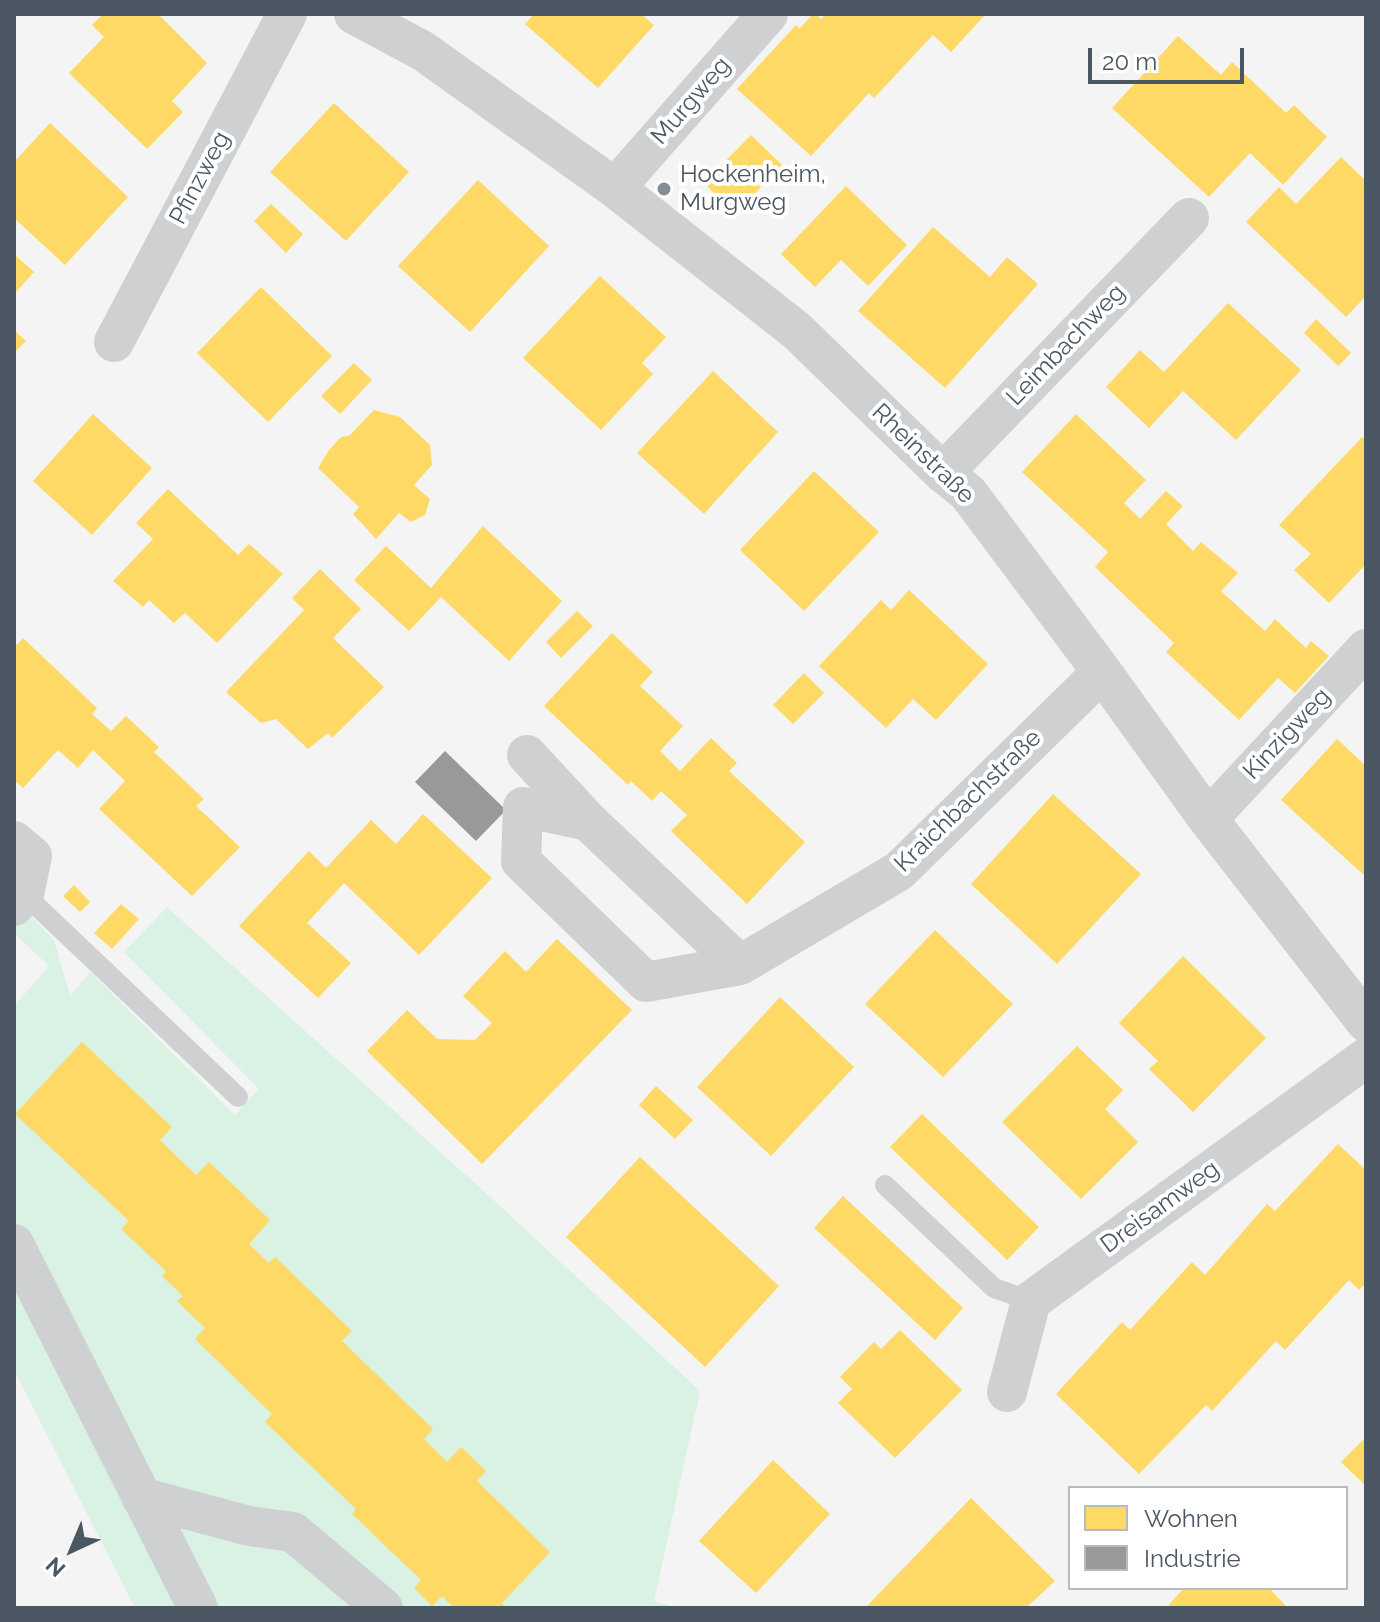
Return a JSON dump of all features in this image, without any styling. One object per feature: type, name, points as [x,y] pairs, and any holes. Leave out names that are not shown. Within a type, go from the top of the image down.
[{"type":"street","name":"Pfinzweg","points":[[114,342],[287,14]]},
{"type":"street","name":"Rheinstraße","points":[[354,14],[423,51],[615,188],[797,331],[943,473],[968,493],[1208,819],[1366,1022]]},
{"type":"street","name":"Murgweg","points":[[615,188],[768,14]]},
{"type":"street","name":"Leimbachweg","points":[[943,473],[1189,218]]},
{"type":"street","name":"Kinzigweg","points":[[1208,819],[1366,649]]},
{"type":"street","name":"Kraichbachstraße","points":[[588,821],[523,807],[521,861],[646,982],[740,965],[899,871],[1102,672]]},
{"type":"street","points":[[527,755],[588,821],[740,965]]},
{"type":"street","points":[[14,841],[32,856],[19,900]]},
{"type":"street","name":"Dreisamweg","points":[[1031,1301],[1366,1058]]},
{"type":"street","points":[[14,1244],[198,1608]]},
{"type":"street","points":[[1007,1392],[1031,1301]]},
{"type":"street","points":[[141,1497],[249,1526],[293,1532],[383,1608]]},
{"type":"lane","points":[[19,900],[238,1097]]},
{"type":"lane","points":[[885,1185],[994,1288],[1031,1301]]},
{"type":"green space","points":[[17,902],[54,940],[70,996],[90,972],[235,1115],[259,1089],[124,952],[167,907],[488,1195],[700,1391],[654,1601],[678,1608],[135,1608],[14,1370],[14,1006],[49,966],[14,933],[14,906]]},
{"type":"building: Wohnen","points":[[103,14],[158,14],[207,63],[172,101],[183,112],[147,149],[69,73],[104,37],[92,25]]},
{"type":"building: Wohnen","points":[[534,14],[641,14],[654,25],[598,88],[525,24]]},
{"type":"building: Wohnen","points":[[813,14],[821,19],[826,14],[986,14],[951,52],[933,35],[874,98],[869,93],[811,156],[737,89],[796,25],[799,29]]},
{"type":"building: Wohnen","points":[[1178,36],[1221,75],[1232,62],[1286,113],[1294,105],[1327,137],[1283,185],[1250,153],[1209,197],[1112,108]]},
{"type":"building: Wohnen","points":[[334,103],[409,172],[346,241],[270,172]]},
{"type":"building: Wohnen","points":[[50,123],[128,197],[65,265],[14,218],[14,162]]},
{"type":"building: Wohnen","points":[[751,135],[782,165],[735,214],[704,183]]},
{"type":"building: Wohnen","points":[[1341,157],[1366,181],[1366,296],[1346,317],[1246,222],[1279,187],[1296,204]]},
{"type":"building: Wohnen","points":[[478,180],[549,246],[470,332],[398,266]]},
{"type":"building: Wohnen","points":[[846,186],[907,245],[868,286],[841,260],[815,287],[781,254]]},
{"type":"building: Wohnen","points":[[271,204],[303,234],[286,253],[254,221]]},
{"type":"building: Wohnen","points":[[933,227],[990,277],[1007,257],[1038,284],[945,388],[858,311]]},
{"type":"building: Wohnen","points":[[14,254],[34,272],[14,294]]},
{"type":"building: Wohnen","points":[[600,276],[666,337],[642,363],[653,374],[601,430],[523,358]]},
{"type":"building: Wohnen","points":[[261,287],[332,356],[268,422],[197,353]]},
{"type":"building: Wohnen","points":[[1228,303],[1301,370],[1236,440],[1183,391],[1149,428],[1106,387],[1140,350],[1164,372]]},
{"type":"building: Wohnen","points":[[1316,319],[1351,353],[1338,366],[1304,333]]},
{"type":"building: Wohnen","points":[[14,330],[26,341],[14,353]]},
{"type":"building: Wohnen","points":[[354,363],[372,380],[340,414],[321,396]]},
{"type":"building: Wohnen","points":[[713,371],[778,432],[704,514],[637,453]]},
{"type":"building: Wohnen","points":[[374,410],[400,417],[430,445],[432,465],[414,485],[430,499],[425,515],[411,522],[399,513],[376,539],[353,514],[359,507],[318,468],[341,437],[349,436]]},
{"type":"building: Wohnen","points":[[93,414],[152,468],[92,535],[33,481]]},
{"type":"building: Wohnen","points":[[1076,414],[1146,480],[1124,503],[1140,519],[1166,491],[1183,506],[1166,524],[1193,551],[1201,542],[1238,573],[1221,591],[1265,631],[1275,619],[1306,648],[1311,641],[1329,656],[1295,693],[1278,678],[1239,720],[1166,652],[1174,643],[1095,567],[1108,552],[1022,472]]},
{"type":"building: Wohnen","points":[[1362,437],[1366,440],[1366,564],[1329,603],[1294,570],[1311,554],[1279,525]]},
{"type":"building: Wohnen","points":[[814,471],[879,532],[804,611],[740,550]]},
{"type":"building: Wohnen","points":[[168,489],[238,555],[249,544],[283,574],[217,643],[185,613],[174,623],[149,600],[143,607],[113,581],[153,539],[136,523]]},
{"type":"building: Wohnen","points":[[483,526],[562,601],[509,661],[441,597],[409,631],[354,580],[386,546],[431,588]]},
{"type":"building: Wohnen","points":[[320,569],[361,609],[333,638],[384,687],[332,738],[328,733],[308,749],[276,719],[261,723],[226,692],[304,610],[292,598]]},
{"type":"building: Wohnen","points":[[909,590],[988,664],[936,720],[913,699],[886,728],[819,666],[881,600],[891,610]]},
{"type":"building: Wohnen","points":[[577,611],[593,626],[561,658],[546,642]]},
{"type":"building: Wohnen","points":[[612,633],[653,672],[640,686],[683,726],[660,751],[680,771],[711,738],[737,763],[729,771],[805,842],[747,904],[671,831],[687,815],[661,791],[652,801],[631,781],[628,785],[544,706]]},
{"type":"building: Wohnen","points":[[23,638],[97,708],[92,714],[111,731],[126,716],[159,747],[154,752],[204,799],[196,806],[240,847],[192,896],[99,809],[125,781],[93,750],[78,768],[58,750],[23,788],[14,780],[14,642],[17,645]]},
{"type":"building: Wohnen","points":[[804,673],[824,693],[793,724],[773,705]]},
{"type":"building: Wohnen","points":[[1337,739],[1366,766],[1366,877],[1281,800]]},
{"type":"building: Wohnen","points":[[1053,794],[1141,874],[1057,964],[971,884]]},
{"type":"building: Wohnen","points":[[423,814],[492,878],[419,955],[344,883],[307,923],[351,963],[318,998],[239,926],[309,851],[326,868],[371,820],[396,844]]},
{"type":"building: Wohnen","points":[[74,885],[90,902],[80,912],[63,896]]},
{"type":"building: Wohnen","points":[[121,904],[139,919],[112,949],[94,933]]},
{"type":"building: Wohnen","points":[[935,930],[1013,1004],[943,1077],[865,1004]]},
{"type":"building: Wohnen","points":[[557,939],[632,1010],[482,1164],[367,1051],[407,1010],[437,1039],[475,1040],[492,1023],[463,996],[505,951],[526,972]]},
{"type":"building: Wohnen","points":[[1183,956],[1266,1038],[1193,1112],[1149,1069],[1158,1061],[1119,1023]]},
{"type":"building: Wohnen","points":[[780,997],[854,1067],[771,1156],[697,1087]]},
{"type":"building: Wohnen","points":[[82,1042],[172,1127],[160,1140],[196,1175],[209,1162],[270,1220],[249,1244],[269,1263],[275,1257],[352,1331],[342,1341],[433,1429],[424,1439],[447,1462],[461,1447],[486,1471],[477,1481],[550,1552],[502,1603],[507,1608],[454,1608],[442,1596],[432,1606],[414,1588],[421,1580],[352,1514],[356,1509],[265,1422],[272,1414],[195,1339],[205,1328],[177,1301],[183,1296],[162,1276],[166,1271],[121,1229],[129,1221],[15,1114]]},
{"type":"building: Wohnen","points":[[1077,1046],[1123,1090],[1105,1109],[1138,1142],[1081,1199],[1002,1122]]},
{"type":"building: Wohnen","points":[[656,1086],[693,1120],[675,1139],[639,1105]]},
{"type":"building: Wohnen","points":[[922,1114],[1039,1227],[1007,1260],[890,1147]]},
{"type":"building: Wohnen","points":[[1338,1144],[1366,1170],[1366,1283],[1359,1290],[1349,1280],[1285,1350],[1276,1341],[1212,1411],[1206,1405],[1139,1474],[1056,1394],[1122,1322],[1130,1330],[1192,1262],[1205,1275],[1267,1204],[1275,1211]]},
{"type":"building: Wohnen","points":[[640,1157],[779,1286],[705,1367],[566,1237]]},
{"type":"building: Wohnen","points":[[843,1196],[963,1308],[935,1340],[814,1228]]},
{"type":"building: Wohnen","points":[[900,1330],[962,1390],[895,1458],[838,1403],[852,1389],[840,1377],[874,1342],[881,1349]]},
{"type":"building: Wohnen","points":[[1366,1437],[1366,1486],[1341,1462]]},
{"type":"building: Wohnen","points":[[773,1460],[830,1514],[756,1593],[699,1541]]},
{"type":"building: Wohnen","points":[[971,1498],[1055,1581],[1026,1608],[865,1608]]},
{"type":"building: Wohnen","points":[[1182,1590],[1271,1590],[1288,1608],[1166,1608]]},
{"type":"building: Industrie","points":[[445,751],[506,810],[476,841],[415,782]]},
{"type":"place","name":"Hockenheim, Murgweg","points":[[664,189]]}]
